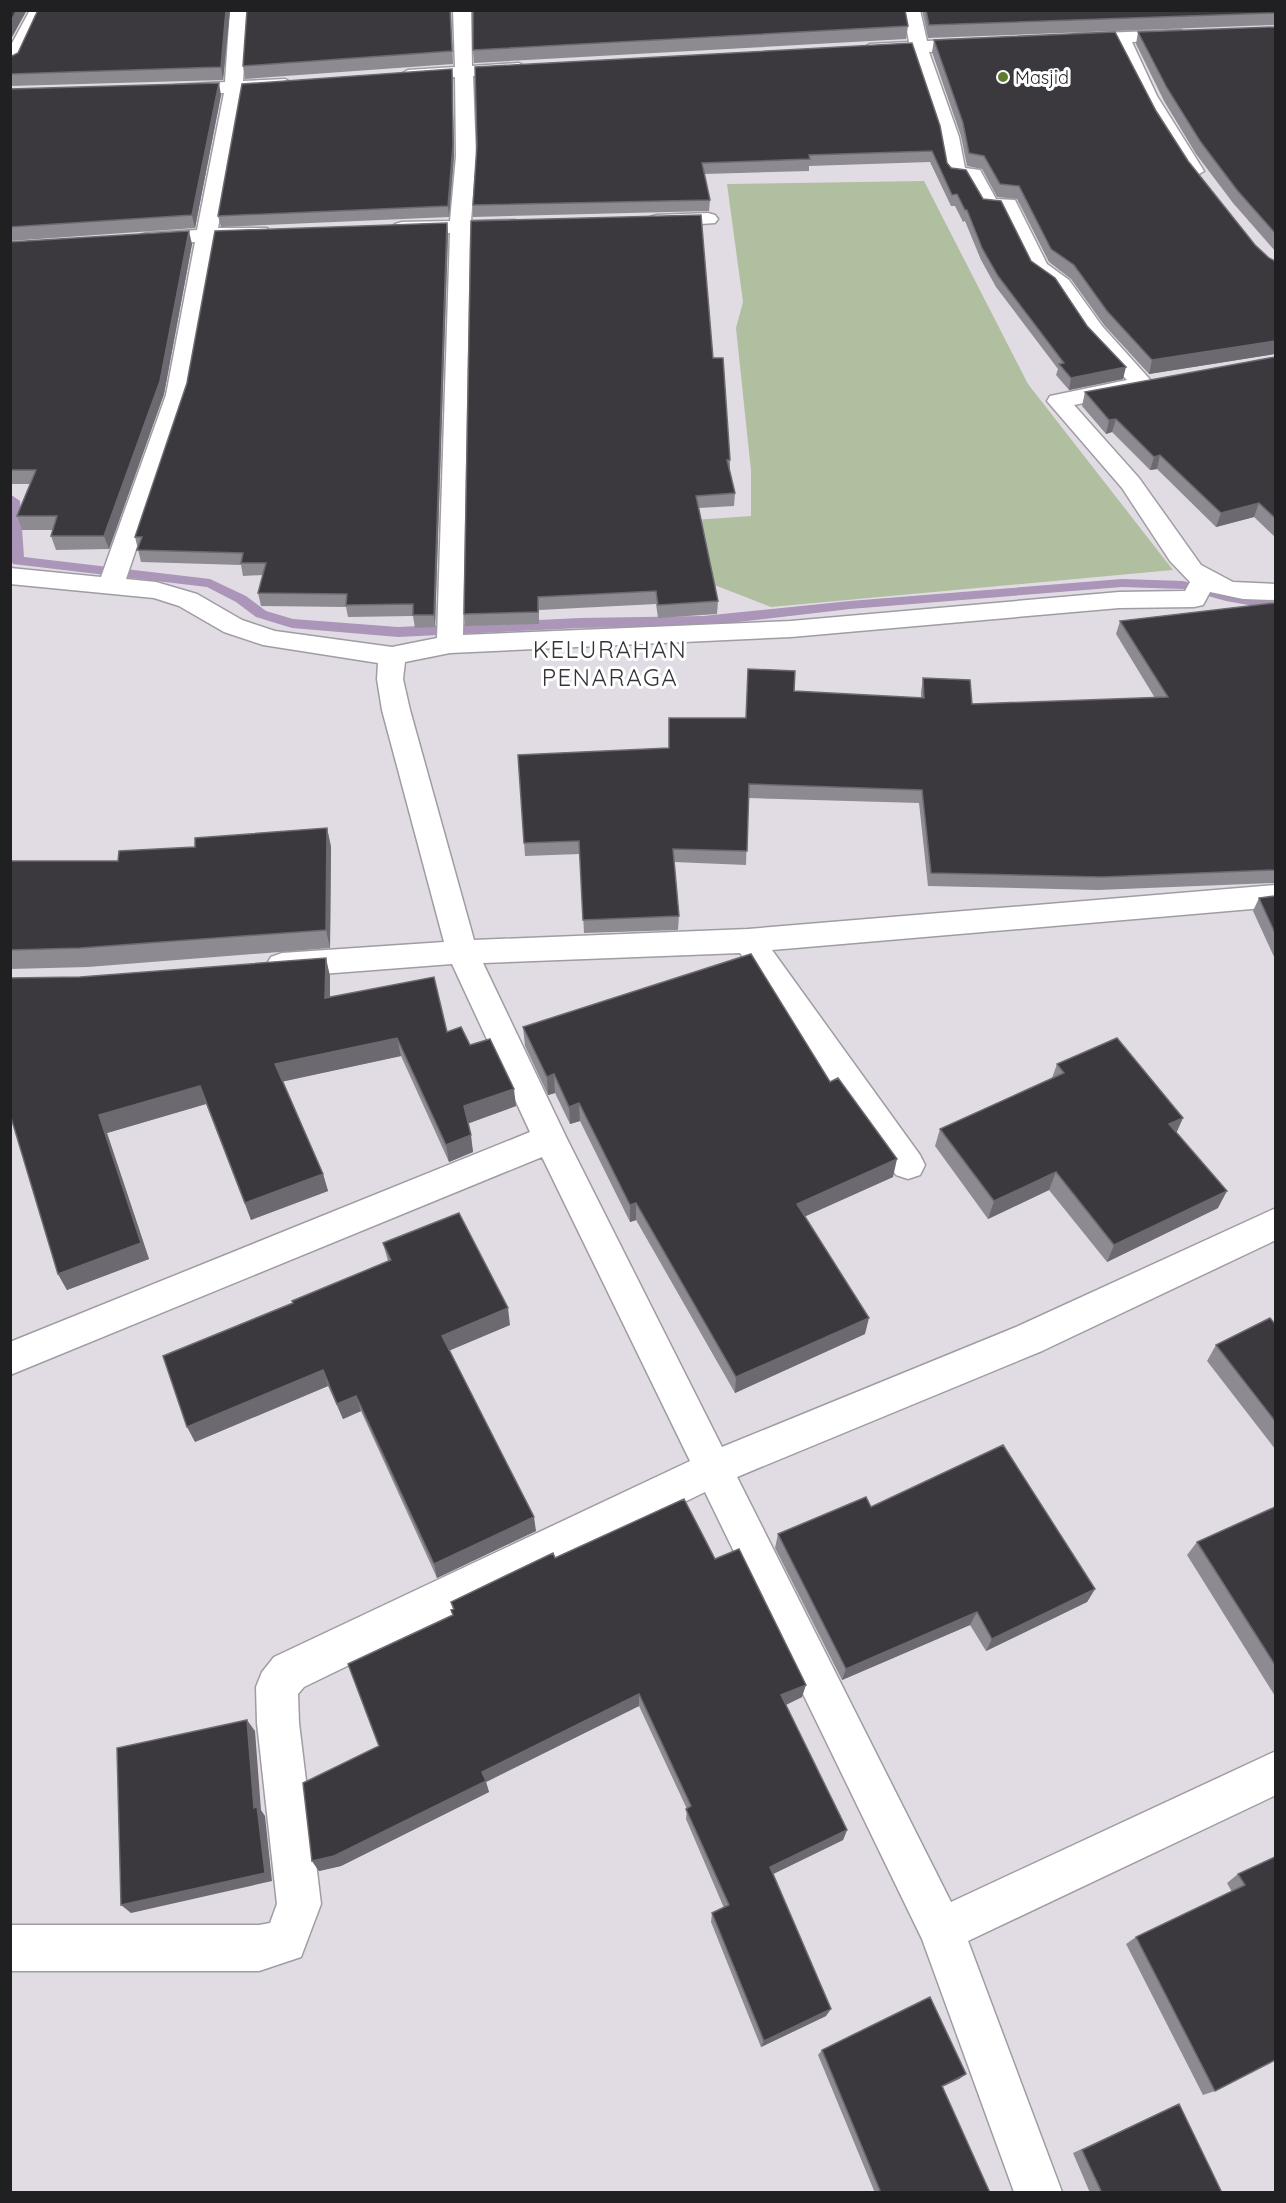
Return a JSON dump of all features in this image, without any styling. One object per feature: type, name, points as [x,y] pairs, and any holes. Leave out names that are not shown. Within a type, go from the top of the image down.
[{"type":"street","points":[[10,65],[39,10]]},
{"type":"street","points":[[111,586],[177,395],[234,87],[239,10]]},
{"type":"street","points":[[450,643],[459,227],[466,156],[462,10]]},
{"type":"street","points":[[911,10],[919,47],[950,137],[951,152],[957,173],[973,174],[990,205],[1008,204],[1038,267],[1062,284],[1094,331],[1154,382],[1058,401],[1139,493],[1191,570],[1204,579],[1246,591],[1275,592]]},
{"type":"street","points":[[1061,39],[1204,34]]},
{"type":"street","points":[[1120,36],[1148,96],[1204,185]]},
{"type":"street","points":[[849,51],[990,43]]},
{"type":"street","points":[[394,76],[532,68]]},
{"type":"street","points":[[155,91],[303,82]]},
{"type":"street","points":[[637,222],[708,219]]},
{"type":"street","points":[[381,228],[530,225]]},
{"type":"street","points":[[124,240],[278,231]]},
{"type":"street","points":[[10,576],[174,594],[200,606],[233,626],[272,639],[392,656],[450,643],[791,629],[1119,600],[1194,599],[1204,579]]},
{"type":"street","points":[[392,656],[390,679],[396,710],[462,952],[550,1139],[941,1930],[1038,2193]]},
{"type":"street","points":[[249,968],[462,952],[748,940],[1275,896]]},
{"type":"street","points":[[748,940],[908,1165]]},
{"type":"street","points":[[10,1359],[550,1139]]},
{"type":"street","points":[[10,1948],[259,1948],[285,1941],[300,1904],[278,1723],[277,1687],[289,1672],[713,1469],[1029,1340],[1275,1223]]},
{"type":"street","points":[[941,1930],[1275,1772]]},
{"type":"green space","points":[[924,181],[1028,384],[1173,570],[771,607],[717,586],[650,589],[652,523],[751,516],[751,471],[736,328],[743,302],[727,184]]},
{"type":"building","points":[[10,10],[17,10],[10,23]]},
{"type":"building","points":[[38,10],[226,10],[221,67],[10,74],[10,57],[18,53]]},
{"type":"building","points":[[247,10],[450,10],[452,51],[243,66]]},
{"type":"building","points":[[473,10],[905,10],[908,26],[473,50]]},
{"type":"building","points":[[926,10],[1275,10],[1275,13],[929,25]]},
{"type":"building","points":[[1275,27],[1275,233],[1237,190],[1200,141],[1167,88],[1138,32]]},
{"type":"building","points":[[1115,32],[1156,111],[1188,161],[1255,245],[1275,261],[1275,341],[1152,360],[1107,311],[1074,265],[1051,249],[1019,186],[1000,184],[984,156],[969,153],[963,123],[934,40]]},
{"type":"building","points":[[912,43],[940,126],[947,163],[951,168],[966,170],[983,199],[1001,201],[1031,261],[1055,278],[1087,326],[1126,367],[1071,378],[1059,364],[1064,363],[998,276],[982,248],[967,210],[957,194],[952,195],[932,151],[809,155],[810,159],[702,163],[710,200],[473,205],[477,145],[475,67]]},
{"type":"building","points":[[452,69],[453,145],[448,206],[218,216],[242,84]]},
{"type":"building","points":[[219,83],[192,215],[10,227],[10,89]]},
{"type":"building","points":[[701,215],[713,358],[723,358],[730,460],[727,460],[735,493],[696,496],[718,601],[658,605],[656,591],[538,597],[538,612],[464,614],[471,221]]},
{"type":"building","points":[[447,223],[434,615],[413,615],[413,604],[346,605],[347,594],[258,593],[266,563],[241,563],[243,553],[137,550],[142,537],[135,537],[187,383],[215,231]]},
{"type":"building","points":[[189,231],[160,381],[104,536],[51,536],[57,516],[17,516],[36,470],[10,470],[10,242]]},
{"type":"building","points":[[1275,357],[1275,518],[1259,503],[1221,513],[1160,455],[1154,457],[1116,419],[1109,420],[1085,392]]},
{"type":"building","points":[[1275,603],[1275,870],[1102,877],[931,873],[922,790],[749,784],[747,851],[673,849],[679,916],[583,920],[579,841],[524,843],[518,755],[669,748],[669,718],[746,718],[748,669],[795,671],[794,691],[924,698],[923,678],[970,680],[972,704],[1168,697],[1120,621]]},
{"type":"building","points":[[327,828],[326,930],[80,948],[10,950],[11,861],[118,861],[119,851],[195,847],[195,838]]},
{"type":"building","points":[[1275,896],[1275,933],[1259,898]]},
{"type":"building","points":[[751,954],[830,1082],[838,1078],[897,1159],[797,1204],[869,1318],[736,1377],[636,1203],[630,1205],[579,1103],[569,1107],[554,1074],[547,1077],[523,1027]]},
{"type":"building","points":[[326,958],[325,998],[434,977],[447,1032],[461,1027],[470,1045],[490,1039],[514,1089],[464,1106],[471,1135],[446,1145],[397,1038],[275,1064],[323,1174],[245,1203],[200,1086],[99,1115],[141,1243],[58,1274],[10,1114],[10,978],[80,977]]},
{"type":"building","points":[[1117,1038],[1183,1118],[1169,1124],[1227,1191],[1114,1245],[1056,1172],[994,1201],[940,1129],[1064,1073],[1057,1064]]},
{"type":"building","points":[[459,1213],[508,1308],[442,1336],[534,1517],[434,1564],[356,1396],[337,1404],[323,1370],[187,1427],[163,1356],[391,1260],[383,1243]]},
{"type":"building","points":[[1270,1318],[1275,1324],[1275,1421],[1216,1345]]},
{"type":"building","points":[[1003,1445],[1095,1589],[992,1639],[977,1612],[846,1669],[778,1534],[866,1497],[871,1507]]},
{"type":"building","points":[[684,1499],[715,1559],[739,1549],[806,1685],[781,1695],[847,1830],[770,1867],[831,2009],[764,2041],[712,1913],[729,1905],[686,1809],[691,1806],[639,1694],[482,1772],[486,1781],[334,1856],[312,1861],[303,1783],[379,1746],[348,1664],[453,1615],[451,1610],[454,1609],[451,1602],[553,1553],[555,1558]]},
{"type":"building","points":[[1275,1507],[1275,1665],[1197,1542]]},
{"type":"building","points":[[247,1720],[254,1808],[257,1806],[265,1873],[121,1905],[117,1748]]},
{"type":"building","points":[[1275,1857],[1275,2060],[1215,2091],[1136,1937],[1245,1885],[1238,1874]]},
{"type":"building","points":[[930,1997],[966,2074],[942,2086],[990,2193],[881,2193],[822,2050]]},
{"type":"building","points":[[1179,2104],[1222,2193],[1102,2193],[1082,2150]]},
{"type":"waterway","points":[[10,498],[13,501],[15,547],[18,561],[210,583],[241,599],[261,614],[292,623],[398,632],[580,623],[703,621],[850,605],[1122,583],[1183,585],[1226,597],[1276,606]]},
{"type":"place","name":"Masjid","points":[[1003,77]]},
{"type":"district","name":"KELURAHAN PENARAGA","points":[[610,663]]}]
